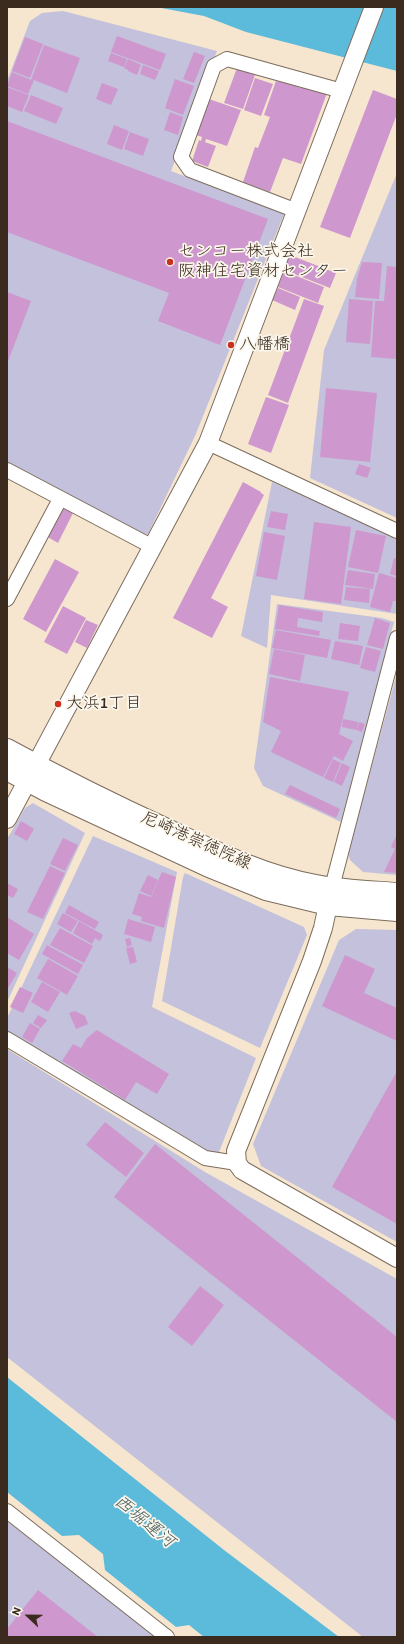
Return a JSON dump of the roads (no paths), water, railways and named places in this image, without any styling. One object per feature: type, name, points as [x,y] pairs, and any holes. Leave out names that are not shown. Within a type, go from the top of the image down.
[{"type":"main road","name":"尼崎港崇徳院線","points":[[7,749],[32,774],[232,878],[286,896],[330,897],[397,893]]},
{"type":"main road","name":"尼崎港崇徳院線","points":[[7,770],[32,774]]},
{"type":"main road","name":"尼崎港崇徳院線","points":[[330,897],[397,911]]},
{"type":"street","points":[[7,819],[154,547],[208,443],[374,7]]},
{"type":"street","points":[[296,211],[190,170],[181,157],[214,66],[227,59],[342,91]]},
{"type":"street","points":[[208,443],[397,532]]},
{"type":"street","points":[[7,470],[154,547]]},
{"type":"street","points":[[7,599],[60,499]]},
{"type":"street","points":[[397,638],[323,928],[312,961],[236,1151],[237,1163],[242,1170],[397,1258]]},
{"type":"street","points":[[7,1039],[205,1158],[237,1163]]},
{"type":"street","points":[[7,1510],[167,1637]]},
{"type":"water","points":[[156,7],[397,7],[397,71],[246,32],[204,16]]},
{"type":"water","name":"西堀運河","points":[[7,1377],[224,1550],[339,1637],[204,1637],[189,1625],[176,1627],[105,1570],[103,1554],[79,1535],[62,1536],[7,1492]]},
{"type":"place","name":"センコー株式会社 阪神住宅資材センター","points":[[170,262]]},
{"type":"place","name":"八幡橋","points":[[231,345]]},
{"type":"place","name":"大浜1丁目","points":[[58,704]]}]
